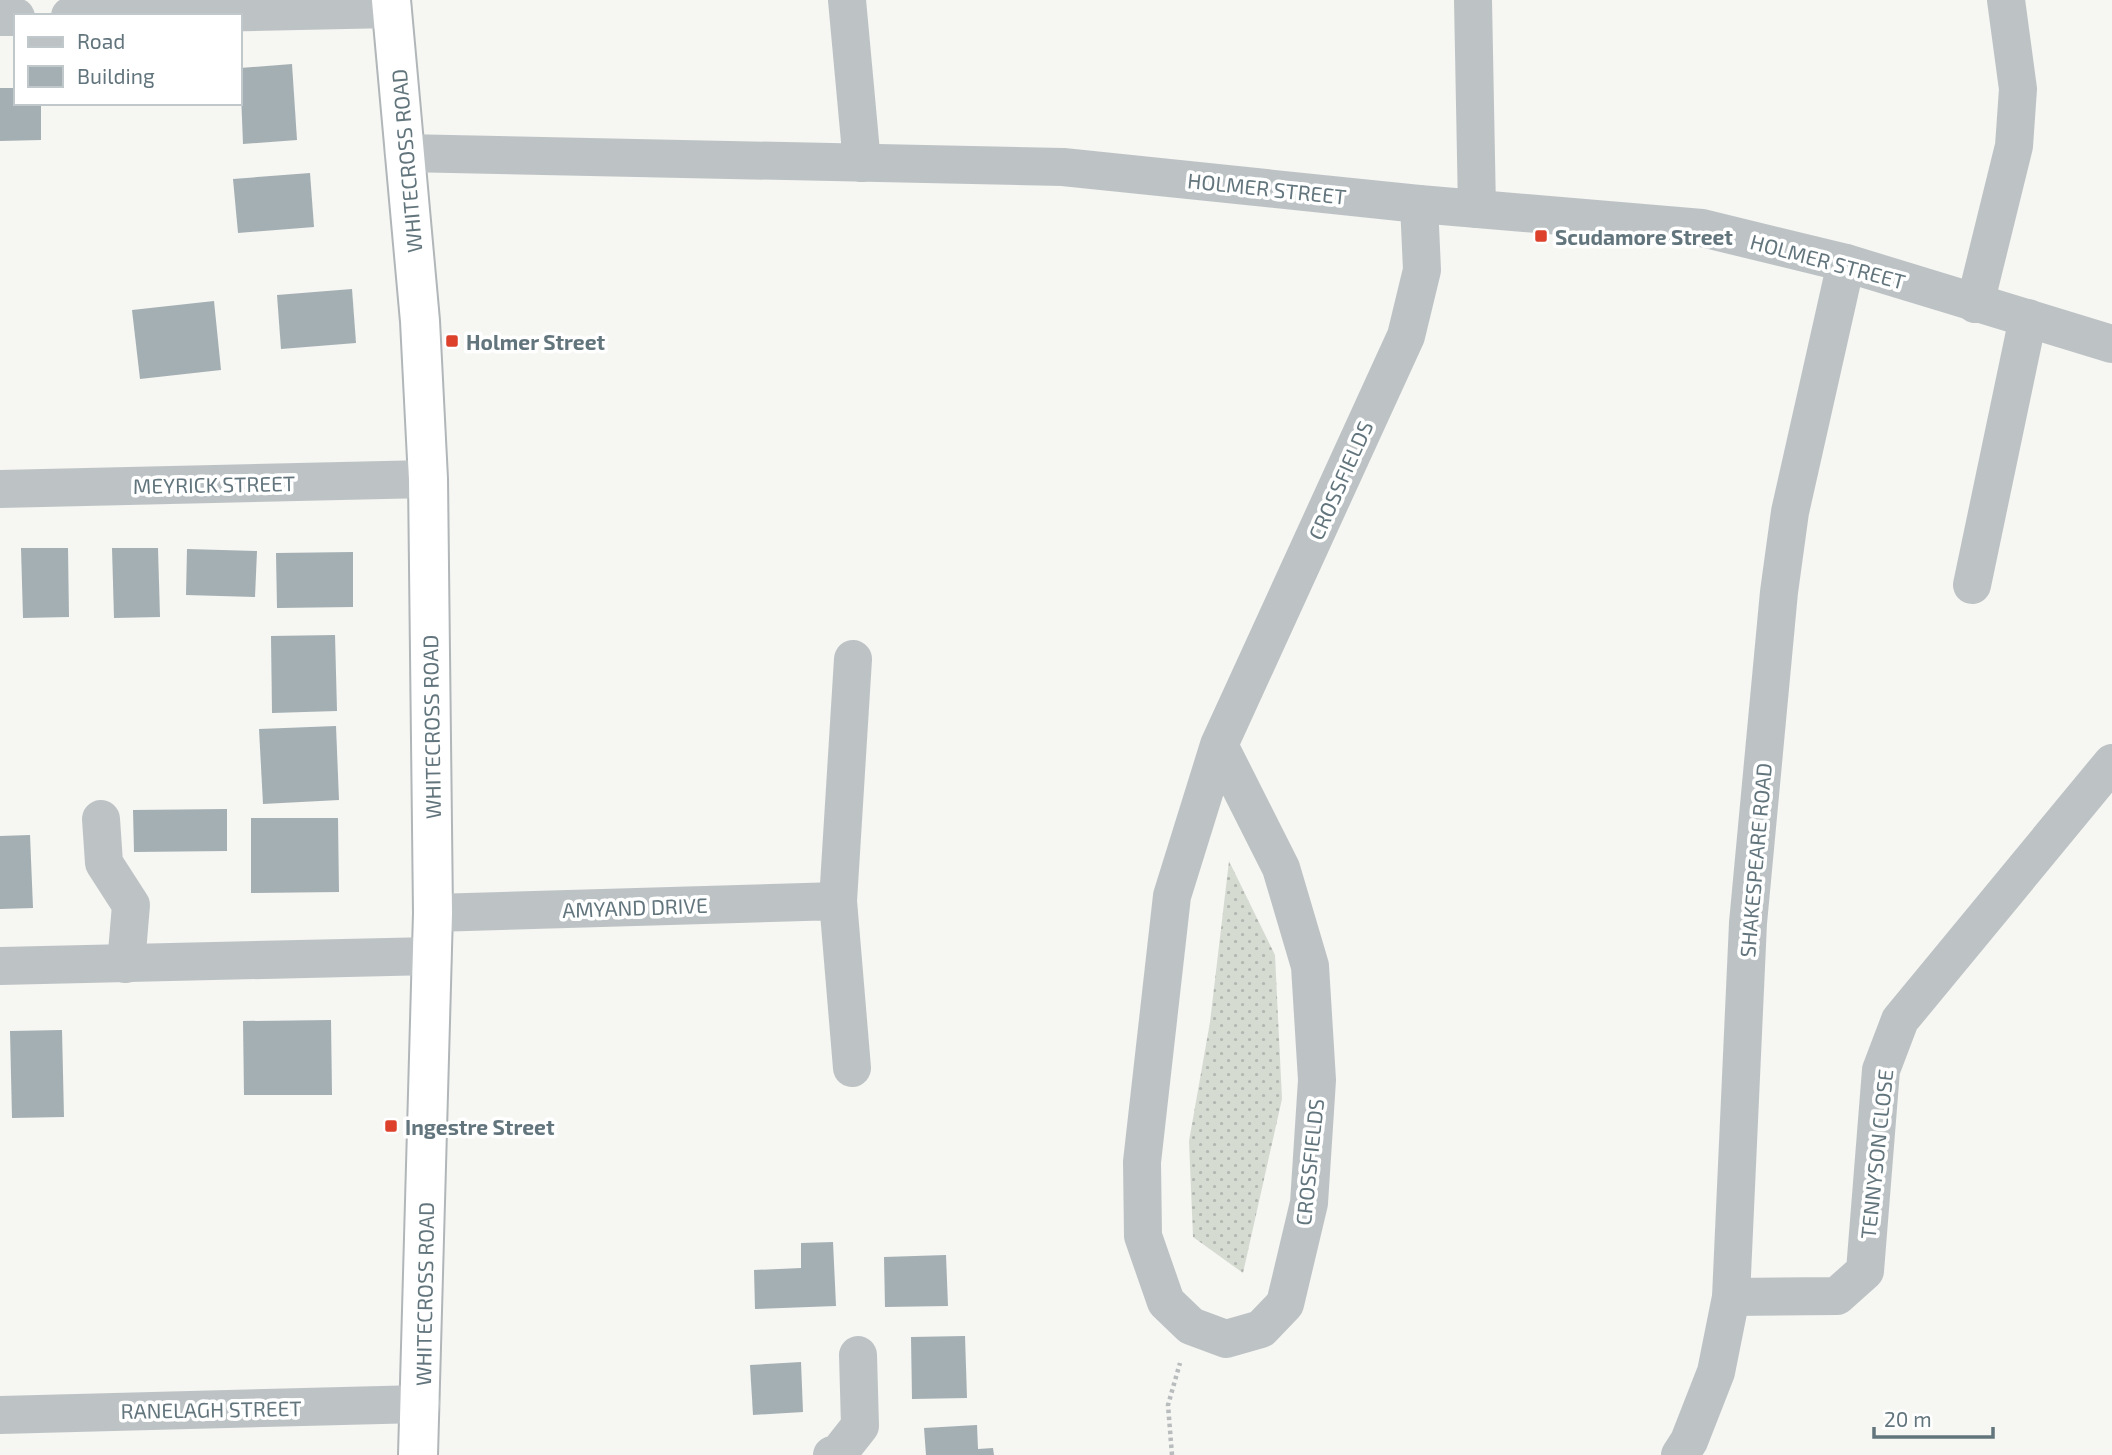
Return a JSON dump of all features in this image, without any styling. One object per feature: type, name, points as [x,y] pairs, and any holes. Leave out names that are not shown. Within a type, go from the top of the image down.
[{"type":"highway","name":"WHITECROSS ROAD","points":[[391,4],[420,321],[428,479],[433,913],[418,1455]]},
{"type":"street","points":[[848,0],[862,163]]},
{"type":"street","points":[[1473,0],[1477,209]]},
{"type":"street","points":[[1975,303],[2014,146],[2018,89],[2006,0]]},
{"type":"street","points":[[123,14],[391,4]]},
{"type":"street","name":"HOLMER STREET","points":[[404,153],[1063,167],[1419,204],[1702,229],[1846,263],[2112,344]]},
{"type":"street","name":"CROSSFIELDS","points":[[1219,745],[1281,868],[1310,966],[1317,1080],[1309,1203],[1285,1304],[1261,1329],[1226,1339],[1191,1326],[1166,1302],[1143,1236],[1142,1162],[1172,896],[1219,745],[1406,336],[1422,270],[1419,204]]},
{"type":"street","name":"SHAKESPEARE ROAD","points":[[1679,1455],[1689,1441],[1716,1372],[1731,1297],[1748,923],[1779,592],[1790,512],[1846,263]]},
{"type":"street","points":[[1972,585],[2028,318]]},
{"type":"street","name":"MEYRICK STREET","points":[[0,489],[428,479]]},
{"type":"street","points":[[852,1068],[838,901],[853,659]]},
{"type":"street","name":"TENNYSON CLOSE","points":[[1731,1297],[1837,1296],[1865,1271],[1881,1070],[1900,1020],[2112,763]]},
{"type":"street","points":[[101,819],[104,863],[131,905],[126,964]]},
{"type":"street","name":"AMYAND DRIVE","points":[[433,913],[838,901]]},
{"type":"street","points":[[0,966],[432,956]]},
{"type":"street","points":[[832,1455],[838,1454],[860,1426],[858,1355]]},
{"type":"street","name":"RANELAGH STREET","points":[[0,1415],[421,1404]]},
{"type":"path","points":[[1172,1455],[1168,1405],[1191,1326]]},
{"type":"shaded area","points":[[1229,861],[1275,955],[1282,1099],[1243,1273],[1193,1237],[1189,1141],[1210,1022]]},
{"type":"building","points":[[292,64],[297,140],[243,144],[242,68]]},
{"type":"building","points":[[0,88],[14,88],[14,105],[41,105],[41,140],[0,141]]},
{"type":"building","points":[[310,173],[314,227],[238,233],[233,179]]},
{"type":"building","points":[[352,289],[356,343],[281,349],[277,295]]},
{"type":"building","points":[[214,301],[221,370],[140,379],[132,310]]},
{"type":"building","points":[[21,548],[68,548],[69,617],[23,618]]},
{"type":"building","points":[[112,548],[158,548],[160,617],[114,618]]},
{"type":"building","points":[[187,549],[257,551],[255,597],[186,595]]},
{"type":"building","points":[[353,552],[353,607],[277,608],[276,553]]},
{"type":"building","points":[[335,635],[337,711],[272,713],[271,636]]},
{"type":"building","points":[[336,726],[339,800],[263,804],[259,729]]},
{"type":"building","points":[[227,809],[227,851],[134,852],[133,810]]},
{"type":"building","points":[[251,818],[338,818],[339,892],[251,893]]},
{"type":"building","points":[[30,835],[33,908],[0,909],[0,836]]},
{"type":"building","points":[[331,1020],[332,1095],[244,1095],[243,1021]]},
{"type":"building","points":[[62,1030],[64,1117],[12,1118],[10,1031]]},
{"type":"building","points":[[833,1242],[836,1306],[755,1309],[754,1270],[801,1268],[801,1243]]},
{"type":"building","points":[[946,1255],[948,1306],[885,1307],[884,1257]]},
{"type":"building","points":[[965,1336],[967,1398],[912,1399],[911,1337]]},
{"type":"building","points":[[801,1362],[803,1412],[753,1415],[750,1365]]},
{"type":"building","points":[[977,1425],[978,1449],[993,1448],[994,1455],[926,1455],[924,1428]]},
{"type":"place","name":"Scudamore Street","points":[[1541,236]]},
{"type":"place","name":"Holmer Street","points":[[452,341]]},
{"type":"place","name":"Ingestre Street","points":[[391,1126]]}]
